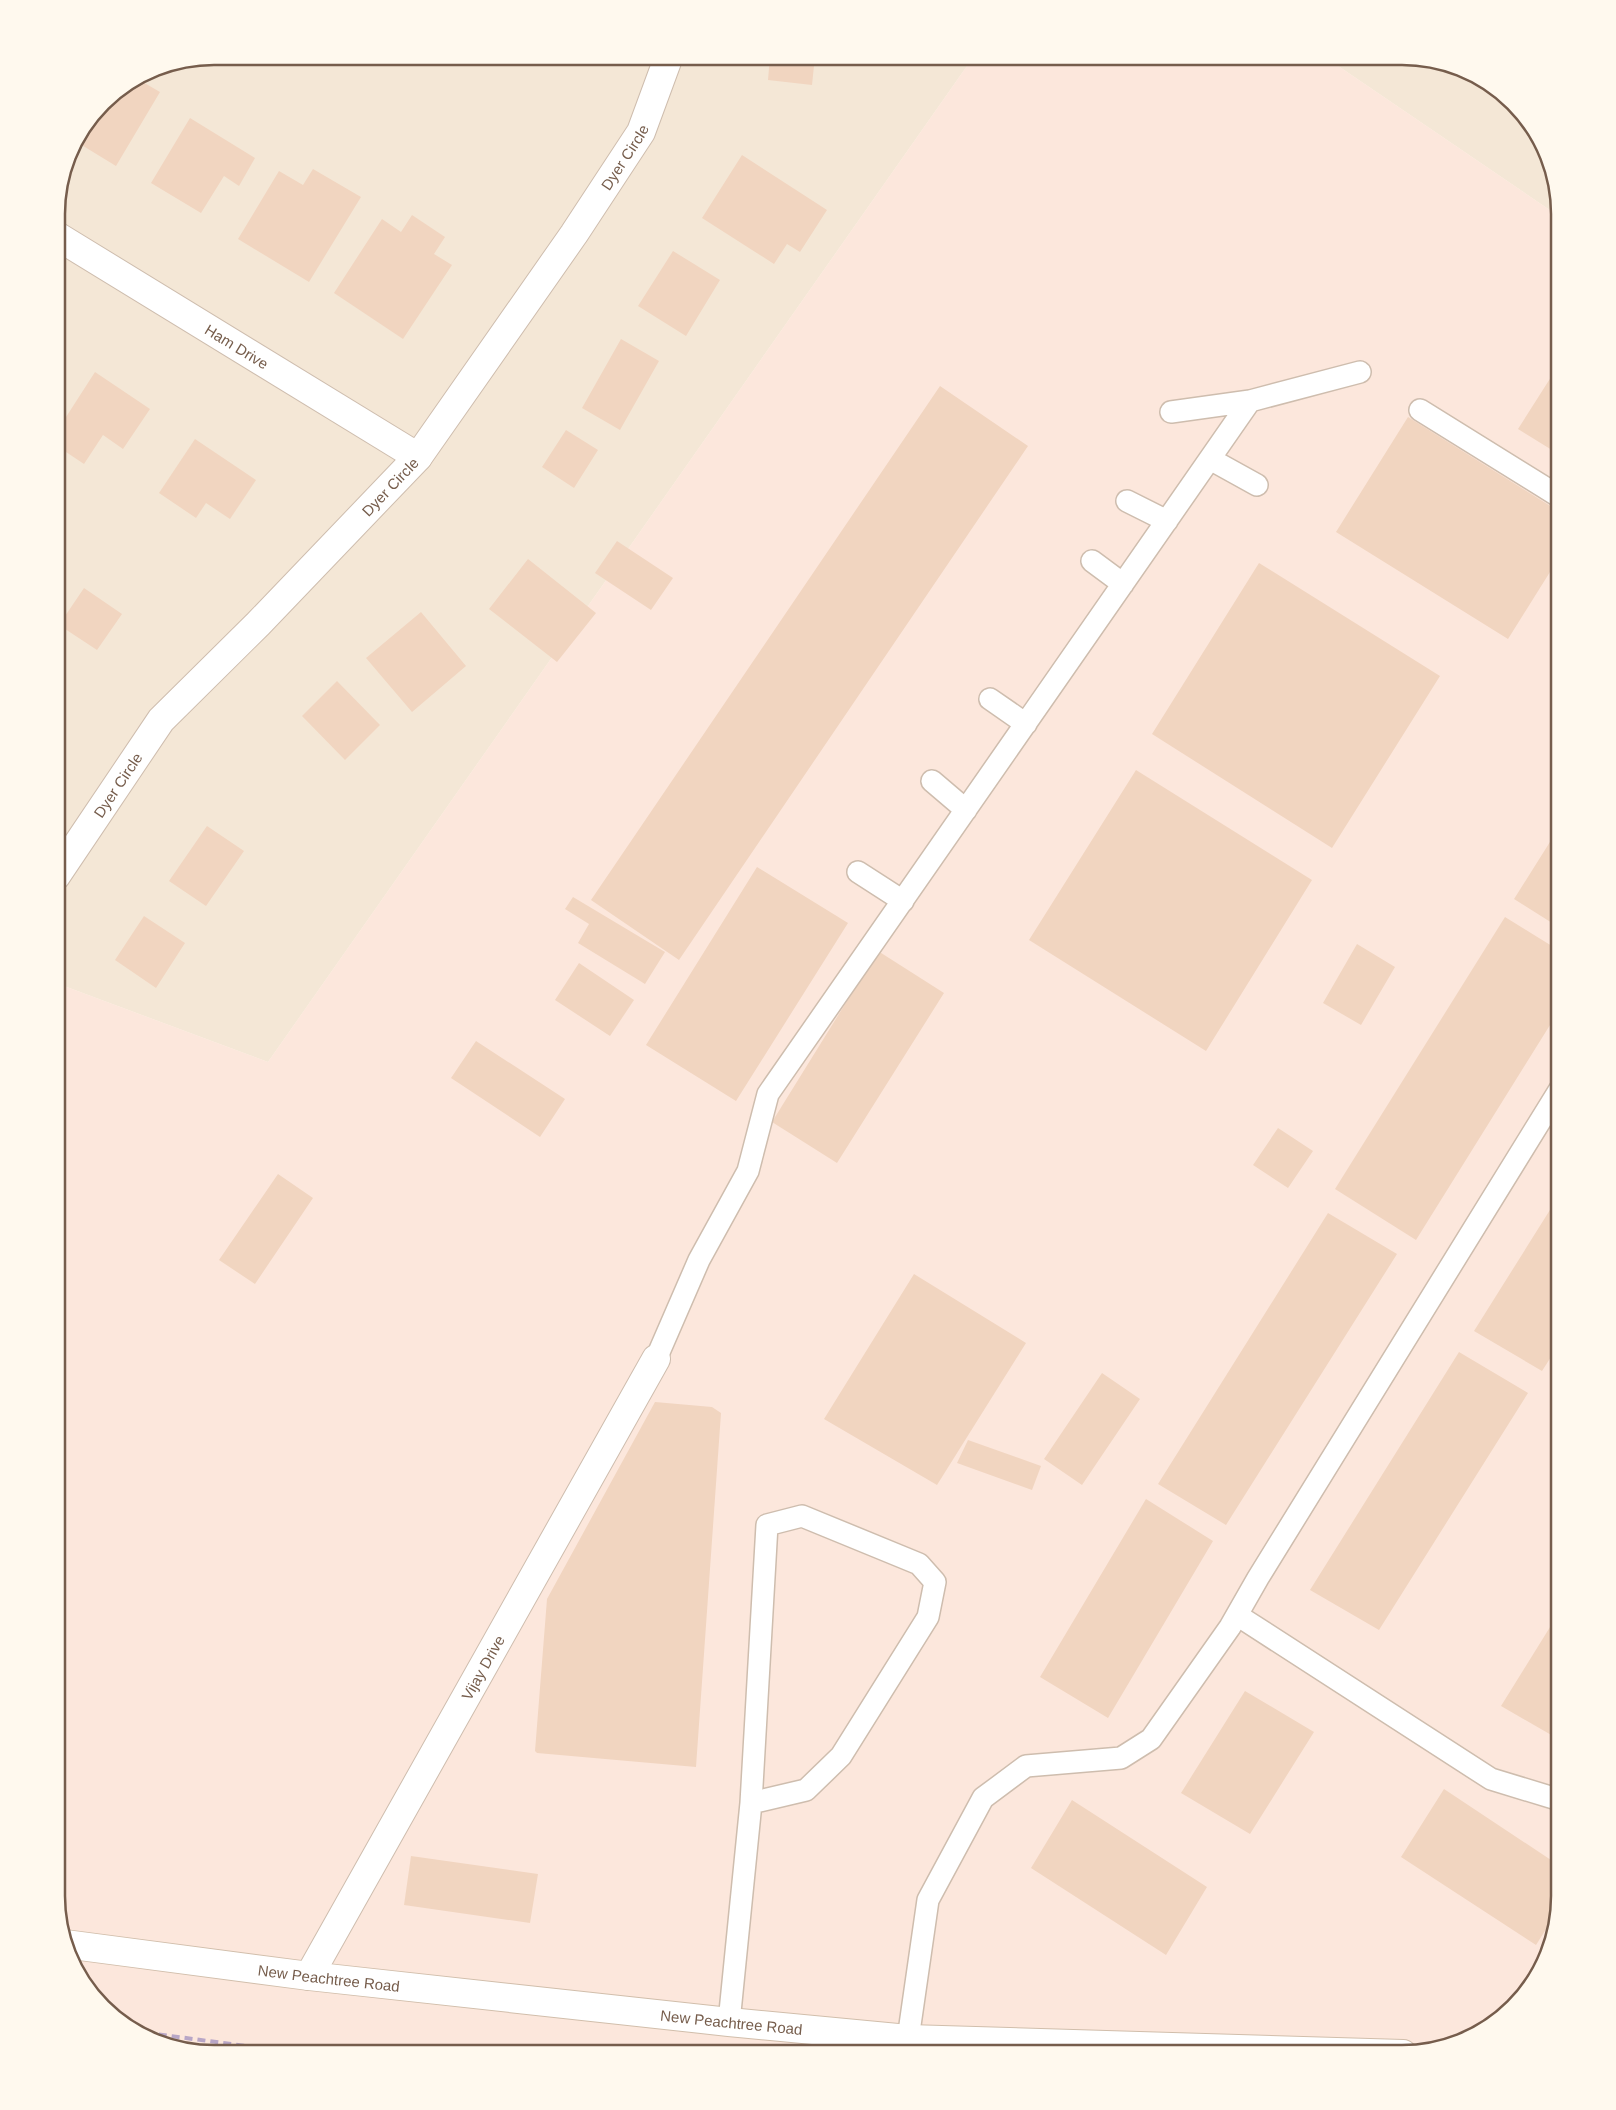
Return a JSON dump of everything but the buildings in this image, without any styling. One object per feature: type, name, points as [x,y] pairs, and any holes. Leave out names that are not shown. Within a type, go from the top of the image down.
[{"type":"street","name":"Dyer Circle","points":[[65,863],[161,720],[258,624],[418,457],[574,234],[641,132],[665,65]]},
{"type":"street","name":"Ham Drive","points":[[65,241],[418,457]]},
{"type":"street","name":"Vijay Drive","points":[[309,1976],[656,1359]]},
{"type":"street","name":"New Peachtree Road","points":[[73,1945],[309,1976],[729,2022],[908,2039],[1106,2045]]},
{"type":"lane","points":[[1171,412],[1250,401],[1360,372]]},
{"type":"lane","points":[[656,1359],[699,1260],[748,1171],[768,1094],[1250,401]]},
{"type":"lane","points":[[1420,410],[1551,491]]},
{"type":"lane","points":[[1210,459],[1257,485]]},
{"type":"lane","points":[[1127,501],[1166,521]]},
{"type":"lane","points":[[1092,561],[1123,584]]},
{"type":"lane","points":[[990,699],[1026,724]]},
{"type":"lane","points":[[932,781],[966,810]]},
{"type":"lane","points":[[858,872],[902,901]]},
{"type":"lane","points":[[908,2039],[928,1900],[983,1798],[1026,1766],[1122,1758],[1151,1739],[1237,1615],[1551,1104]]},
{"type":"lane","points":[[729,2022],[751,1803],[767,1525],[802,1516],[919,1564],[935,1582],[928,1617],[841,1756],[806,1790],[751,1803]]},
{"type":"lane","points":[[1237,1615],[1491,1779],[1551,1797]]},
{"type":"shaded area","points":[[204,65],[968,65],[268,1062],[65,986],[65,204],[76,157],[90,131],[109,109],[139,85],[166,73]]},
{"type":"shaded area","points":[[968,65],[1337,65],[1551,211],[1551,1896],[1550,1916],[1546,1935],[1536,1962],[1526,1979],[1500,2008],[1468,2030],[1441,2040],[1422,2044],[1402,2045],[214,2045],[194,2044],[175,2040],[148,2030],[131,2020],[102,1994],[80,1962],[73,1944],[65,1906],[65,986],[268,1062]]},
{"type":"shaded area","points":[[1337,65],[1412,65],[1450,73],[1477,85],[1507,109],[1526,131],[1536,148],[1546,175],[1551,211]]},
{"type":"railway","points":[[160,2035],[238,2045]]}]
